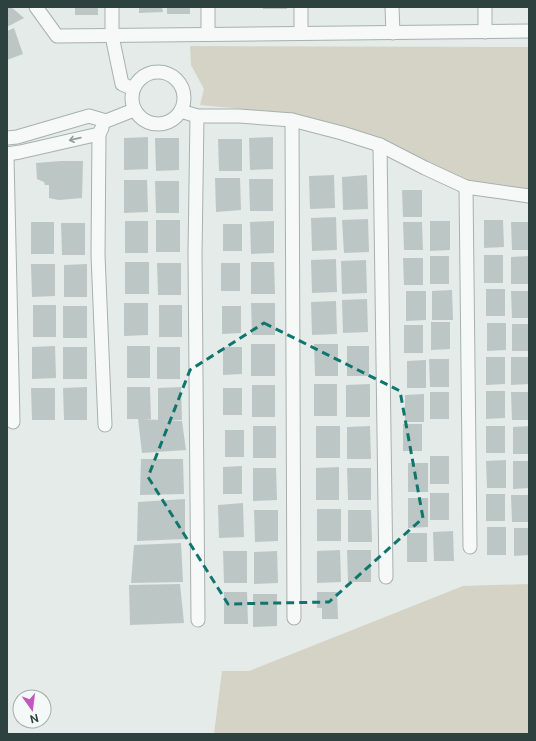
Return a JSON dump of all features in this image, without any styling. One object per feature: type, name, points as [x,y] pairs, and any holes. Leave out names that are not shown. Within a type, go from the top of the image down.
[{"type":"street","points":[[36,7],[58,36],[529,31]]},
{"type":"street","points":[[112,7],[112,36],[122,84],[133,89]]},
{"type":"street","points":[[208,7],[208,34]]},
{"type":"street","points":[[301,7],[301,33]]},
{"type":"street","points":[[392,7],[393,33]]},
{"type":"street","points":[[485,7],[486,32]]},
{"type":"street","points":[[152,72],[169,74],[176,79],[181,86],[184,94],[184,103],[175,118],[168,122],[159,124],[151,123],[143,120],[134,110],[131,98],[133,89],[137,82],[144,76],[152,72]]},
{"type":"street","points":[[7,138],[17,137],[89,116],[106,121],[134,110]]},
{"type":"street","points":[[180,111],[197,116],[239,116],[292,120],[380,145],[466,187],[529,196]]},
{"type":"street","points":[[197,116],[195,262],[198,620]]},
{"type":"street","points":[[292,120],[294,618]]},
{"type":"street","points":[[105,425],[98,256],[99,134],[106,121]]},
{"type":"street","points":[[7,154],[99,134]]},
{"type":"street","points":[[380,145],[386,577]]},
{"type":"street","points":[[7,157],[13,422]]},
{"type":"street","points":[[466,187],[470,547]]},
{"type":"highlighted area","points":[[264,323],[400,391],[423,518],[329,602],[228,604],[148,477],[190,370]]},
{"type":"shaded area","points":[[190,46],[529,47],[529,191],[473,183],[381,140],[285,113],[200,105],[204,89],[191,65]]},
{"type":"shaded area","points":[[529,584],[529,734],[214,734],[222,671],[249,671],[463,586]]},
{"type":"building","points":[[7,7],[11,7],[24,18],[7,27]]},
{"type":"building","points":[[75,7],[98,7],[98,15],[75,15]]},
{"type":"building","points":[[139,7],[162,7],[163,12],[139,13]]},
{"type":"building","points":[[167,7],[190,7],[190,14],[167,14]]},
{"type":"building","points":[[263,7],[287,7],[287,9],[263,9]]},
{"type":"building","points":[[14,28],[23,54],[7,60],[7,31]]},
{"type":"building","points":[[148,137],[148,169],[124,170],[124,138]]},
{"type":"building","points":[[273,137],[273,169],[250,170],[249,138]]},
{"type":"building","points":[[155,138],[179,138],[179,170],[156,171]]},
{"type":"building","points":[[218,139],[242,139],[242,171],[219,171]]},
{"type":"building","points":[[83,161],[82,198],[59,200],[49,198],[49,185],[45,185],[44,182],[37,179],[36,163]]},
{"type":"building","points":[[334,175],[335,208],[310,209],[309,176]]},
{"type":"building","points":[[367,175],[368,209],[343,210],[342,177]]},
{"type":"building","points":[[215,178],[240,178],[241,210],[216,212]]},
{"type":"building","points":[[249,179],[273,179],[273,211],[250,211]]},
{"type":"building","points":[[124,180],[147,180],[148,212],[124,213]]},
{"type":"building","points":[[155,181],[179,181],[179,213],[156,213]]},
{"type":"building","points":[[402,190],[422,190],[422,217],[403,217]]},
{"type":"building","points":[[336,217],[337,250],[312,251],[311,218]]},
{"type":"building","points":[[368,219],[369,252],[344,253],[342,220]]},
{"type":"building","points":[[156,220],[180,220],[180,252],[156,252]]},
{"type":"building","points":[[484,220],[503,220],[504,247],[484,248]]},
{"type":"building","points":[[125,221],[148,221],[148,253],[125,253]]},
{"type":"building","points":[[274,221],[274,253],[251,254],[250,222]]},
{"type":"building","points":[[430,221],[450,221],[450,250],[430,251]]},
{"type":"building","points":[[31,222],[54,222],[54,254],[31,254]]},
{"type":"building","points":[[403,222],[422,222],[423,250],[404,250]]},
{"type":"building","points":[[511,222],[529,222],[529,250],[512,250]]},
{"type":"building","points":[[61,223],[85,223],[85,255],[62,255]]},
{"type":"building","points":[[223,224],[242,224],[242,251],[223,251]]},
{"type":"building","points":[[484,255],[503,255],[503,283],[484,283]]},
{"type":"building","points":[[430,256],[449,256],[449,284],[430,284]]},
{"type":"building","points":[[529,256],[529,284],[511,284],[511,257]]},
{"type":"building","points":[[403,258],[423,258],[423,285],[404,285]]},
{"type":"building","points":[[336,259],[337,292],[312,293],[311,260]]},
{"type":"building","points":[[366,260],[367,293],[342,294],[341,261]]},
{"type":"building","points":[[125,262],[149,262],[149,294],[125,294]]},
{"type":"building","points":[[251,262],[274,262],[275,294],[251,294]]},
{"type":"building","points":[[157,263],[181,263],[181,295],[158,295]]},
{"type":"building","points":[[221,263],[240,263],[240,291],[221,291]]},
{"type":"building","points":[[31,264],[55,264],[55,296],[32,297]]},
{"type":"building","points":[[87,264],[87,297],[64,297],[64,265]]},
{"type":"building","points":[[486,289],[505,289],[505,316],[486,316]]},
{"type":"building","points":[[452,290],[453,320],[432,320],[432,291]]},
{"type":"building","points":[[406,291],[426,291],[426,320],[406,321]]},
{"type":"building","points":[[511,291],[529,291],[529,318],[512,318]]},
{"type":"building","points":[[367,299],[368,332],[343,333],[342,300]]},
{"type":"building","points":[[336,301],[337,334],[312,335],[311,302]]},
{"type":"building","points":[[124,303],[148,303],[148,335],[124,336]]},
{"type":"building","points":[[251,303],[275,303],[275,335],[252,335]]},
{"type":"building","points":[[33,305],[56,305],[56,337],[33,337]]},
{"type":"building","points":[[159,305],[182,305],[182,337],[159,337]]},
{"type":"building","points":[[63,306],[87,306],[87,338],[63,338]]},
{"type":"building","points":[[222,306],[241,306],[241,333],[222,334]]},
{"type":"building","points":[[431,322],[450,322],[450,349],[431,350]]},
{"type":"building","points":[[487,323],[506,323],[506,350],[487,351]]},
{"type":"building","points":[[512,324],[529,324],[529,351],[512,351]]},
{"type":"building","points":[[404,325],[423,325],[423,353],[404,353]]},
{"type":"building","points":[[251,344],[275,344],[275,376],[251,376]]},
{"type":"building","points":[[314,344],[338,344],[338,376],[315,376]]},
{"type":"building","points":[[55,346],[56,378],[32,379],[32,347]]},
{"type":"building","points":[[127,346],[150,346],[150,378],[127,378]]},
{"type":"building","points":[[347,346],[369,346],[369,376],[347,376]]},
{"type":"building","points":[[63,347],[87,347],[87,379],[63,379]]},
{"type":"building","points":[[157,347],[180,347],[180,379],[157,379]]},
{"type":"building","points":[[223,347],[242,347],[242,374],[223,375]]},
{"type":"building","points":[[486,357],[505,357],[505,384],[486,385]]},
{"type":"building","points":[[511,357],[529,357],[529,384],[511,385]]},
{"type":"building","points":[[429,359],[449,359],[449,387],[430,387]]},
{"type":"building","points":[[426,360],[426,388],[407,388],[407,361]]},
{"type":"building","points":[[314,384],[337,384],[337,416],[314,416]]},
{"type":"building","points":[[370,384],[370,417],[346,417],[346,385]]},
{"type":"building","points":[[252,385],[275,385],[275,417],[252,417]]},
{"type":"building","points":[[87,387],[87,420],[64,420],[63,388]]},
{"type":"building","points":[[127,387],[150,387],[151,419],[143,419],[158,420],[158,388],[181,387],[182,420],[164,420],[182,421],[186,450],[142,453],[138,419],[127,419]]},
{"type":"building","points":[[31,388],[55,388],[55,420],[32,420]]},
{"type":"building","points":[[223,388],[242,388],[242,415],[223,415]]},
{"type":"building","points":[[486,391],[505,391],[505,418],[486,419]]},
{"type":"building","points":[[430,392],[449,392],[449,419],[430,419]]},
{"type":"building","points":[[511,392],[529,392],[529,420],[512,420]]},
{"type":"building","points":[[424,394],[424,422],[405,422],[405,395]]},
{"type":"building","points":[[403,424],[422,424],[422,451],[403,451]]},
{"type":"building","points":[[253,426],[276,426],[276,458],[253,458]]},
{"type":"building","points":[[316,426],[340,426],[340,458],[316,458]]},
{"type":"building","points":[[370,426],[371,459],[347,459],[347,427]]},
{"type":"building","points":[[486,426],[505,426],[505,453],[486,453]]},
{"type":"building","points":[[529,426],[529,454],[513,454],[513,427]]},
{"type":"building","points":[[225,430],[244,430],[244,457],[225,457]]},
{"type":"building","points":[[430,456],[449,456],[449,484],[430,484]]},
{"type":"building","points":[[141,459],[183,459],[184,494],[140,495]]},
{"type":"building","points":[[506,460],[506,488],[487,488],[486,461]]},
{"type":"building","points":[[513,461],[529,461],[529,488],[513,489]]},
{"type":"building","points":[[408,463],[428,463],[428,492],[408,492]]},
{"type":"building","points":[[242,466],[242,494],[223,494],[223,467]]},
{"type":"building","points":[[339,467],[339,500],[316,500],[316,468]]},
{"type":"building","points":[[253,468],[276,468],[277,500],[253,501]]},
{"type":"building","points":[[347,468],[371,468],[371,500],[348,500]]},
{"type":"building","points":[[430,493],[449,493],[449,520],[430,520]]},
{"type":"building","points":[[486,494],[505,494],[505,521],[486,521]]},
{"type":"building","points":[[511,495],[529,495],[529,522],[512,522]]},
{"type":"building","points":[[408,498],[428,498],[428,527],[408,528]]},
{"type":"building","points":[[185,499],[185,539],[137,541],[138,502]]},
{"type":"building","points":[[243,503],[244,537],[219,538],[218,505]]},
{"type":"building","points":[[317,509],[341,509],[341,541],[317,541]]},
{"type":"building","points":[[254,510],[278,510],[278,541],[255,542]]},
{"type":"building","points":[[348,510],[371,510],[372,542],[348,542]]},
{"type":"building","points":[[487,527],[506,527],[506,555],[487,555]]},
{"type":"building","points":[[514,528],[529,528],[529,555],[514,556]]},
{"type":"building","points":[[453,531],[454,561],[434,561],[433,532]]},
{"type":"building","points":[[407,533],[427,533],[427,562],[407,562]]},
{"type":"building","points":[[181,543],[183,582],[131,583],[134,545]]},
{"type":"building","points":[[340,550],[341,582],[317,583],[317,551]]},
{"type":"building","points":[[347,550],[371,550],[371,582],[348,582]]},
{"type":"building","points":[[223,551],[247,551],[247,583],[224,583]]},
{"type":"building","points":[[277,551],[278,583],[254,584],[254,552]]},
{"type":"building","points":[[180,584],[184,623],[130,625],[129,585]]},
{"type":"building","points":[[224,592],[247,592],[248,624],[224,624]]},
{"type":"building","points":[[317,592],[337,592],[338,619],[322,619],[322,608],[317,608]]},
{"type":"building","points":[[253,594],[277,594],[277,626],[253,627]]}]
